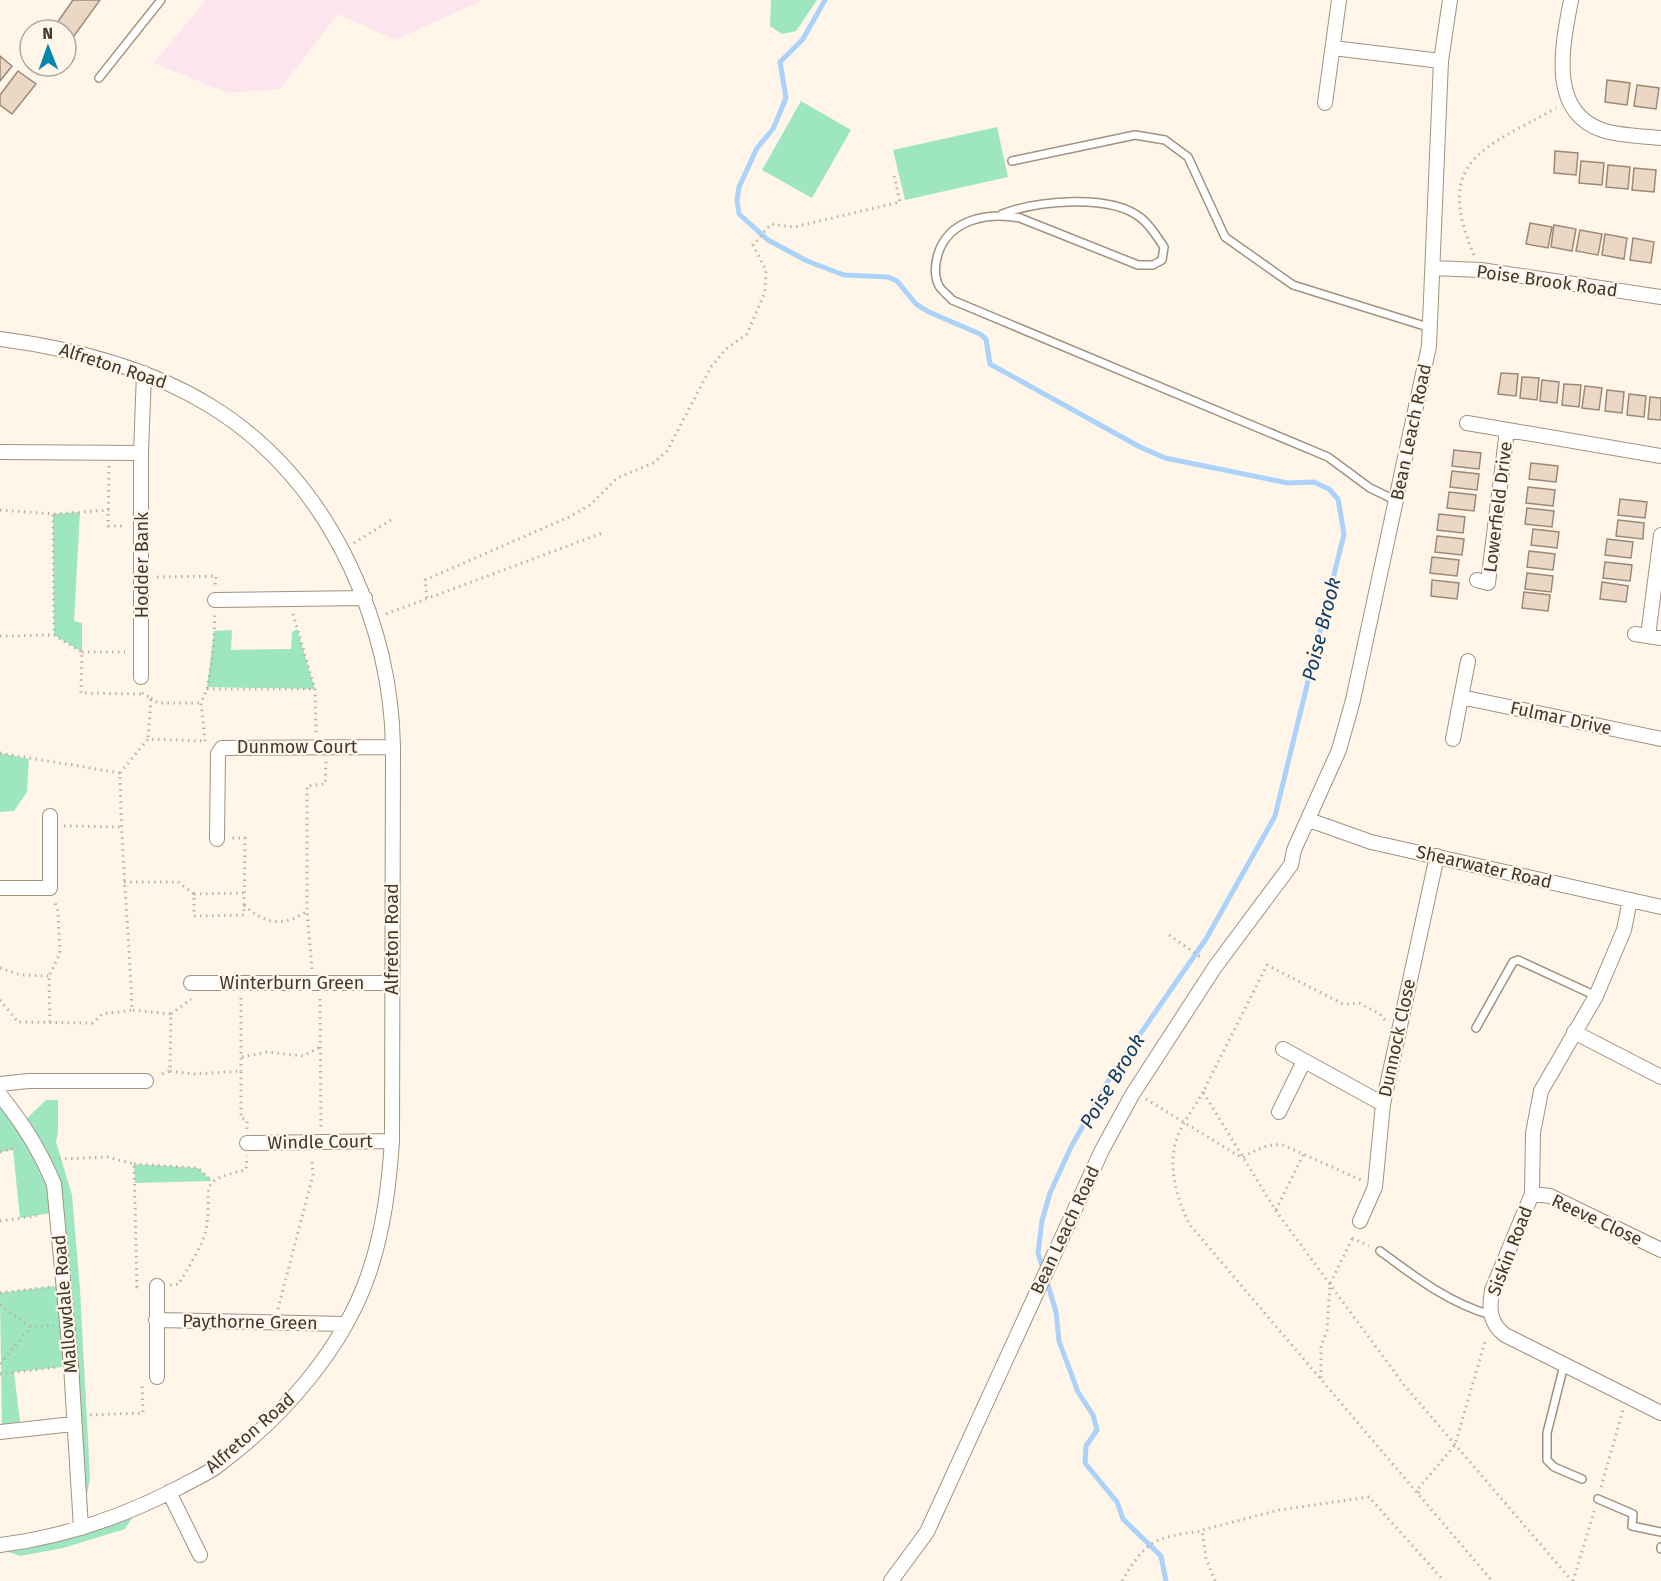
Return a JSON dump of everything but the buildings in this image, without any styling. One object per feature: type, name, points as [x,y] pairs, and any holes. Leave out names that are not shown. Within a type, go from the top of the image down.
[{"type":"street","points":[[1325,103],[1339,0]]},
{"type":"street","name":"Bean Leach Road","points":[[891,1581],[927,1532],[1102,1149],[1134,1092],[1215,968],[1268,895],[1278,871],[1294,850],[1309,820],[1339,750],[1353,700],[1397,501],[1431,328],[1442,61],[1450,0]]},
{"type":"street","points":[[1571,0],[1561,67],[1569,100],[1577,114],[1588,123],[1603,130],[1661,138]]},
{"type":"street","points":[[1333,48],[1442,61]]},
{"type":"street","name":"Poise Brook Road","points":[[1433,268],[1481,270],[1661,297]]},
{"type":"street","name":"Alfreton Road","points":[[0,339],[51,346],[144,373],[183,389],[239,423],[263,443],[313,500],[342,550],[365,598],[373,618],[387,674],[392,711],[393,747],[392,1141],[388,1204],[370,1271],[337,1341],[290,1403],[215,1468],[138,1509],[81,1528],[35,1540],[0,1545]]},
{"type":"street","name":"Hodder Bank","points":[[141,677],[143,577],[141,453],[144,373]]},
{"type":"street","name":"Lowerfield Drive","points":[[1467,423],[1661,456]]},
{"type":"street","name":"Lowerfield Drive","points":[[1488,583],[1507,430]]},
{"type":"street","points":[[0,452],[141,453]]},
{"type":"street","points":[[1648,636],[1661,535]]},
{"type":"street","points":[[215,600],[365,598]]},
{"type":"street","points":[[1454,739],[1468,661]]},
{"type":"street","name":"Fulmar Drive","points":[[1461,697],[1661,740]]},
{"type":"street","name":"Dunmow Court","points":[[217,839],[218,754],[222,748],[393,747]]},
{"type":"street","points":[[0,888],[50,888],[50,820]]},
{"type":"street","name":"Shearwater Road","points":[[1309,820],[1371,842],[1661,907]]},
{"type":"street","name":"Dunnock Close","points":[[1360,1221],[1375,1187],[1383,1104],[1396,1033],[1437,855]]},
{"type":"street","name":"Siskin Road","points":[[1630,900],[1624,930],[1596,996],[1541,1091],[1531,1152],[1532,1194],[1492,1290],[1491,1317],[1496,1329],[1505,1335],[1661,1413]]},
{"type":"street","name":"Winterburn Green","points":[[191,983],[392,983]]},
{"type":"street","points":[[1574,1032],[1661,1077]]},
{"type":"street","points":[[1283,1049],[1383,1104]]},
{"type":"street","points":[[1279,1112],[1304,1061]]},
{"type":"street","points":[[0,1084],[28,1081],[146,1081]]},
{"type":"street","name":"Mallowdale Road","points":[[0,1095],[23,1122],[44,1159],[54,1184],[71,1365],[81,1528]]},
{"type":"street","name":"Windle Court","points":[[248,1143],[392,1141]]},
{"type":"street","name":"Reeve Close","points":[[1532,1194],[1550,1196],[1661,1250]]},
{"type":"street","name":"Paythorne Green","points":[[157,1286],[157,1377]]},
{"type":"street","name":"Paythorne Green","points":[[156,1320],[345,1324]]},
{"type":"street","points":[[0,1432],[73,1420]]},
{"type":"street","points":[[170,1492],[201,1555]]},
{"type":"lane","points":[[99,78],[161,0]]},
{"type":"lane","points":[[1012,161],[1136,135],[1165,140],[1188,157],[1225,237],[1234,244],[1293,285],[1431,328]]},
{"type":"lane","points":[[1002,214],[1020,218],[1138,265],[1153,266],[1162,260],[1164,247],[1154,232],[1140,217],[1122,209],[1099,203],[1056,202],[1028,205],[1002,214],[972,220],[952,231],[942,244],[935,266],[939,286],[952,300],[1328,457],[1370,488],[1397,501]]},
{"type":"lane","points":[[1476,1028],[1513,962],[1518,960],[1596,996]]},
{"type":"lane","points":[[1380,1251],[1427,1286],[1491,1317]]},
{"type":"lane","points":[[1564,1365],[1547,1432],[1547,1460],[1554,1467],[1582,1479]]},
{"type":"lane","points":[[1598,1499],[1633,1514],[1632,1526],[1661,1532]]},
{"type":"path","points":[[1481,270],[1462,227],[1460,192],[1464,171],[1477,153],[1569,100]]},
{"type":"path","points":[[427,598],[424,580],[590,506],[617,478],[653,463],[667,451],[711,367],[726,349],[747,334],[757,314],[765,292],[766,270],[753,245],[771,224],[794,227],[900,202],[894,175]]},
{"type":"path","points":[[108,526],[109,452]]},
{"type":"path","points":[[0,510],[53,514],[109,510]]},
{"type":"path","points":[[53,514],[54,635]]},
{"type":"path","points":[[342,550],[392,520]]},
{"type":"path","points":[[373,618],[605,532]]},
{"type":"path","points":[[143,577],[216,576],[213,656],[207,689],[201,703],[205,741],[218,754]]},
{"type":"path","points":[[275,1323],[313,1175],[320,1047],[316,983],[307,911],[308,786],[325,784],[315,689],[293,618],[294,600]]},
{"type":"path","points":[[0,636],[54,635],[82,652],[141,652]]},
{"type":"path","points":[[82,652],[81,693],[142,694],[158,703],[201,703]]},
{"type":"path","points":[[141,677],[142,694]]},
{"type":"path","points":[[207,689],[315,689]]},
{"type":"path","points":[[132,1010],[120,773],[148,739],[151,698]]},
{"type":"path","points":[[148,739],[205,741]]},
{"type":"path","points":[[0,753],[120,773]]},
{"type":"path","points":[[50,820],[121,828]]},
{"type":"path","points":[[194,894],[194,916],[244,915],[245,838],[217,839]]},
{"type":"path","points":[[124,882],[178,882],[194,894],[244,893]]},
{"type":"path","points":[[50,888],[58,911],[60,953],[49,976],[50,1022]]},
{"type":"path","points":[[244,905],[258,918],[271,922],[282,923],[296,919],[307,911]]},
{"type":"path","points":[[1169,935],[1205,961]]},
{"type":"path","points":[[1396,1033],[1380,1014],[1359,1003],[1343,1004],[1267,964],[1203,1092],[1177,1138],[1173,1169],[1177,1198],[1190,1226],[1493,1581]]},
{"type":"path","points":[[0,969],[21,975],[49,976]]},
{"type":"path","points":[[134,1164],[137,1287],[179,1284],[206,1230],[207,1189],[212,1181],[224,1175],[246,1170],[248,1143],[247,1120],[242,1118],[241,982]]},
{"type":"path","points":[[0,1000],[18,1022],[93,1023],[102,1014],[132,1010],[171,1014],[191,998],[191,983]]},
{"type":"path","points":[[170,1071],[171,1014]]},
{"type":"path","points":[[242,1057],[267,1052],[303,1056],[320,1047]]},
{"type":"path","points":[[146,1081],[146,1075],[162,1075],[170,1071],[194,1074],[241,1071]]},
{"type":"path","points":[[1134,1092],[1187,1121],[1242,1158]]},
{"type":"path","points":[[1203,1092],[1275,1211],[1404,1385],[1572,1581]]},
{"type":"path","points":[[1242,1158],[1274,1144],[1304,1153],[1375,1187]]},
{"type":"path","points":[[1275,1211],[1304,1153]]},
{"type":"path","points":[[44,1159],[107,1157],[134,1164],[198,1168],[212,1181]]},
{"type":"path","points":[[0,1221],[58,1212]]},
{"type":"path","points":[[1321,1379],[1321,1346],[1327,1331],[1330,1284],[1360,1221]]},
{"type":"path","points":[[1352,1238],[1380,1251]]},
{"type":"path","points":[[0,1293],[64,1285]]},
{"type":"path","points":[[0,1305],[31,1327],[67,1324]]},
{"type":"path","points":[[1491,1317],[1455,1445],[1417,1490],[1493,1581]]},
{"type":"path","points":[[0,1364],[31,1327]]},
{"type":"path","points":[[0,1374],[71,1365]]},
{"type":"path","points":[[73,1420],[143,1413],[142,1378],[157,1377]]},
{"type":"path","points":[[1122,1581],[1143,1550],[1154,1541],[1279,1510],[1369,1497],[1444,1581]]},
{"type":"path","points":[[1202,1530],[1206,1558],[1215,1581]]},
{"type":"shaded area","points":[[206,0],[483,0],[395,40],[338,14],[280,89],[228,93],[154,63]]},
{"type":"green space","points":[[771,0],[817,0],[796,31],[782,34],[770,26]]},
{"type":"green space","points":[[801,101],[851,130],[812,198],[762,170]]},
{"type":"green space","points":[[997,127],[1008,177],[905,200],[893,150]]},
{"type":"green space","points":[[80,512],[74,621],[82,623],[82,652],[54,635],[53,514]]},
{"type":"green space","points":[[297,629],[315,689],[207,687],[214,631],[232,630],[231,650],[291,649],[292,632]]},
{"type":"green space","points":[[0,753],[29,759],[27,792],[14,811],[0,812]]},
{"type":"green space","points":[[0,1095],[23,1122],[46,1100],[58,1100],[56,1142],[72,1195],[80,1289],[90,1478],[81,1528],[71,1366],[14,1372],[21,1430],[2,1432],[0,1293],[63,1285],[58,1212],[20,1218],[13,1150],[0,1152]]},
{"type":"green space","points":[[134,1164],[198,1168],[212,1181],[135,1183]]},
{"type":"green space","points":[[138,1509],[125,1529],[63,1548],[20,1556],[0,1549],[81,1528]]},
{"type":"waterway","name":"Poise Brook","points":[[825,0],[803,39],[780,62],[786,98],[773,129],[757,148],[739,187],[737,200],[739,214],[768,240],[807,261],[844,275],[888,277],[897,281],[916,304],[986,339],[990,364],[1140,447],[1165,458],[1288,483],[1314,482],[1329,489],[1338,499],[1344,534],[1275,816],[1206,939],[1111,1076],[1071,1147],[1050,1193],[1042,1221],[1038,1253],[1043,1269]]},
{"type":"waterway","name":"Poise Brook","points":[[1046,1278],[1056,1312],[1059,1341],[1078,1392],[1093,1415],[1097,1430],[1086,1446],[1085,1463],[1117,1502],[1123,1519],[1161,1556],[1166,1581]]}]
